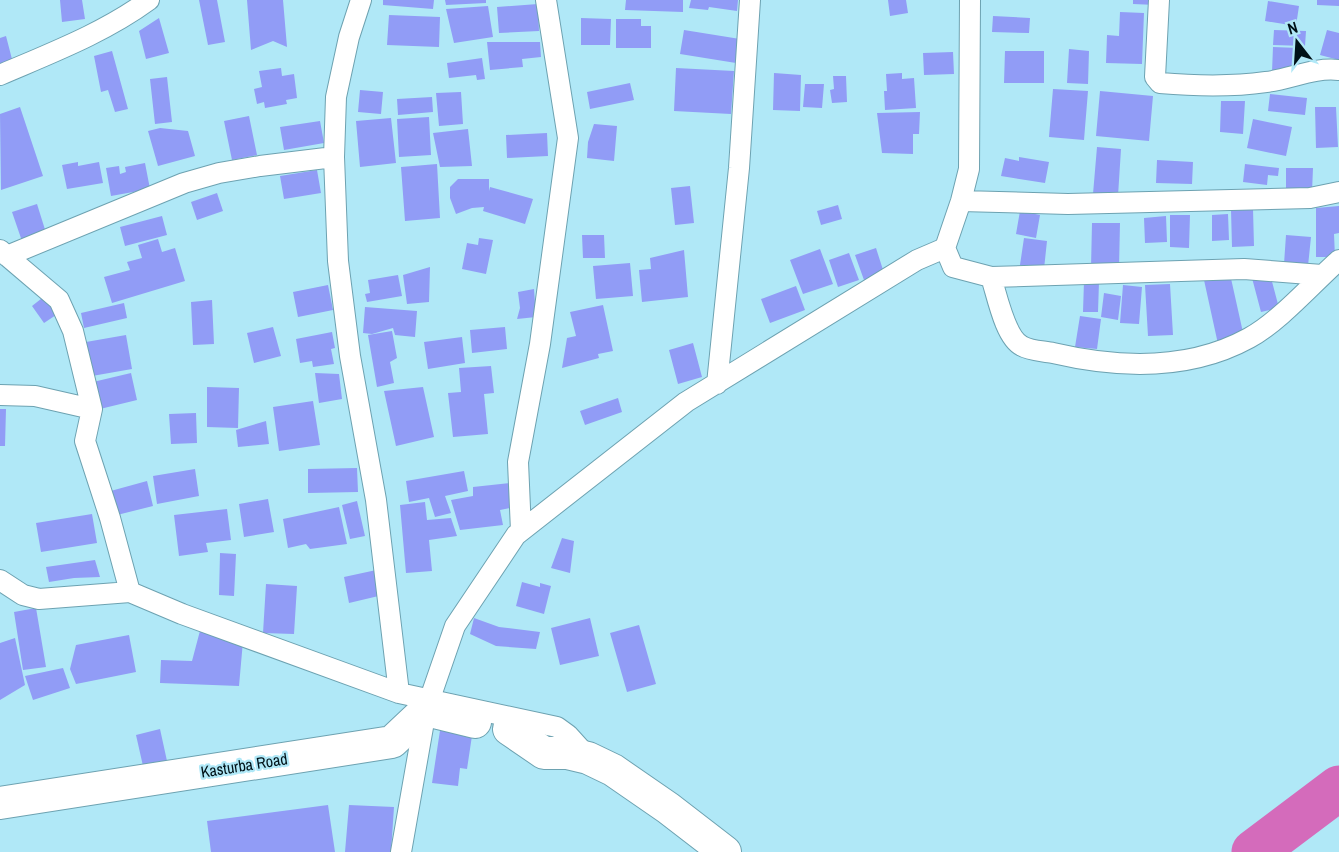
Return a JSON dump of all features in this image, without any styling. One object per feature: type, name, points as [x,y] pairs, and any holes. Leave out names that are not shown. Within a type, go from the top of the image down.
[{"type":"main road","points":[[428,705],[475,722]]},
{"type":"main road","name":"Kasturba Road","points":[[0,803],[392,742],[428,705]]},
{"type":"main road","points":[[509,729],[544,753],[567,753],[588,758],[613,770],[668,808],[725,852]]},
{"type":"street","points":[[0,75],[93,34],[149,0]]},
{"type":"street","points":[[362,0],[349,38],[336,97],[334,157],[338,261],[350,356],[376,500],[399,693]]},
{"type":"street","points":[[521,531],[518,462],[540,344],[567,138],[546,0]]},
{"type":"street","points":[[717,384],[739,168],[750,0]]},
{"type":"street","points":[[970,0],[969,169],[945,248],[953,267],[991,277],[1244,269],[1323,275]]},
{"type":"street","points":[[1159,0],[1155,77],[1160,83],[1193,86],[1265,83],[1318,69],[1339,70]]},
{"type":"street","points":[[130,592],[85,441],[92,409],[73,332],[59,300],[4,253],[184,183],[219,173],[334,157]]},
{"type":"street","points":[[961,201],[1068,204],[1310,198],[1339,192]]},
{"type":"street","points":[[401,852],[428,705],[455,626],[516,535],[686,402],[917,260],[945,248]]},
{"type":"street","points":[[991,277],[1010,335],[1022,346],[1083,360],[1116,364],[1151,364],[1178,361],[1224,349],[1249,338],[1267,326],[1339,260]]},
{"type":"street","points":[[0,395],[35,396],[92,409]]},
{"type":"street","points":[[0,580],[23,595],[39,599],[130,592],[182,614],[428,705],[557,727],[568,735],[588,758]]},
{"type":"building","points":[[60,0],[82,0],[85,19],[62,22]]},
{"type":"building","points":[[199,0],[217,0],[225,42],[208,45]]},
{"type":"building","points":[[247,0],[283,0],[287,47],[273,41],[251,50]]},
{"type":"building","points":[[383,0],[434,0],[433,9],[383,5]]},
{"type":"building","points":[[445,0],[486,0],[486,3],[446,5]]},
{"type":"building","points":[[626,0],[683,0],[683,12],[625,10]]},
{"type":"building","points":[[691,0],[738,0],[737,11],[709,7],[708,10],[689,8]]},
{"type":"building","points":[[888,0],[906,0],[908,13],[890,16]]},
{"type":"building","points":[[1133,0],[1156,0],[1156,5],[1133,4]]},
{"type":"building","points":[[1317,0],[1339,0],[1339,6],[1317,5]]},
{"type":"building","points":[[1268,1],[1299,6],[1296,26],[1265,21]]},
{"type":"building","points":[[538,4],[539,31],[499,33],[497,7]]},
{"type":"building","points":[[488,6],[493,37],[454,43],[446,9]]},
{"type":"building","points":[[1120,12],[1144,13],[1142,64],[1106,63],[1107,35],[1119,36]]},
{"type":"building","points":[[389,15],[440,17],[439,47],[387,45]]},
{"type":"building","points":[[993,16],[1030,18],[1029,33],[992,32]]},
{"type":"building","points":[[159,18],[169,53],[146,59],[139,31]]},
{"type":"building","points":[[581,18],[611,19],[610,45],[581,45]]},
{"type":"building","points":[[616,19],[641,19],[641,26],[651,26],[651,48],[616,48]]},
{"type":"building","points":[[684,30],[740,39],[736,63],[680,54]]},
{"type":"building","points":[[1274,30],[1306,31],[1305,46],[1273,45]]},
{"type":"building","points":[[1327,30],[1339,33],[1339,60],[1320,55]]},
{"type":"building","points":[[6,36],[13,63],[0,67],[0,38]]},
{"type":"building","points":[[487,42],[540,42],[541,57],[522,59],[523,67],[490,70]]},
{"type":"building","points":[[1273,47],[1299,48],[1298,73],[1272,72]]},
{"type":"building","points":[[1069,49],[1089,51],[1088,84],[1067,83]]},
{"type":"building","points":[[112,51],[128,109],[115,112],[108,90],[101,92],[94,56]]},
{"type":"building","points":[[1005,51],[1044,51],[1044,83],[1004,83]]},
{"type":"building","points":[[953,52],[954,74],[924,75],[923,53]]},
{"type":"building","points":[[482,58],[485,79],[477,80],[476,75],[449,78],[447,63]]},
{"type":"building","points":[[281,68],[282,76],[294,74],[297,98],[286,100],[287,104],[265,108],[264,102],[257,104],[254,89],[262,87],[259,71]]},
{"type":"building","points":[[676,68],[734,71],[731,114],[674,111]]},
{"type":"building","points":[[774,73],[801,75],[800,111],[773,110]]},
{"type":"building","points":[[902,73],[902,79],[914,78],[916,108],[885,110],[886,74]]},
{"type":"building","points":[[833,76],[846,76],[847,102],[832,103],[830,90],[834,89]]},
{"type":"building","points":[[167,77],[172,122],[155,124],[150,79]]},
{"type":"building","points":[[630,83],[634,100],[590,109],[587,92]]},
{"type":"building","points":[[805,84],[824,84],[822,108],[803,107]]},
{"type":"building","points":[[1053,89],[1088,91],[1084,140],[1049,137]]},
{"type":"building","points":[[360,90],[383,92],[381,114],[358,112]]},
{"type":"building","points":[[1100,91],[1153,96],[1149,141],[1096,136]]},
{"type":"building","points":[[461,92],[463,124],[439,126],[436,93]]},
{"type":"building","points":[[1270,94],[1307,98],[1305,115],[1268,111]]},
{"type":"building","points":[[432,97],[433,112],[398,115],[397,99]]},
{"type":"building","points":[[1221,101],[1245,101],[1243,134],[1220,132]]},
{"type":"building","points":[[20,107],[43,176],[1,190],[0,114]]},
{"type":"building","points":[[1315,107],[1336,107],[1338,147],[1316,148]]},
{"type":"building","points":[[920,112],[919,134],[913,134],[913,154],[882,153],[877,113]]},
{"type":"building","points":[[249,116],[257,155],[232,160],[224,121]]},
{"type":"building","points":[[429,117],[431,155],[399,157],[397,119]]},
{"type":"building","points":[[391,118],[396,163],[360,167],[356,121]]},
{"type":"building","points":[[1253,119],[1292,127],[1286,156],[1247,148]]},
{"type":"building","points":[[320,121],[324,143],[284,150],[280,127]]},
{"type":"building","points":[[594,124],[617,126],[614,161],[587,158],[588,142]]},
{"type":"building","points":[[160,128],[188,131],[195,156],[158,166],[148,131]]},
{"type":"building","points":[[468,129],[472,166],[440,167],[433,133]]},
{"type":"building","points":[[547,133],[548,156],[507,158],[506,135]]},
{"type":"building","points":[[1097,147],[1121,149],[1118,196],[1093,194]]},
{"type":"building","points":[[1019,157],[1049,162],[1045,183],[1001,176],[1005,158],[1019,161]]},
{"type":"building","points":[[1157,160],[1193,162],[1192,184],[1156,183]]},
{"type":"building","points":[[78,162],[78,166],[99,162],[103,183],[67,189],[62,165]]},
{"type":"building","points":[[145,163],[150,189],[111,196],[106,168],[119,166],[120,174],[126,172],[125,167]]},
{"type":"building","points":[[437,164],[440,218],[405,221],[401,167]]},
{"type":"building","points":[[1245,164],[1279,168],[1278,176],[1268,175],[1267,185],[1243,182]]},
{"type":"building","points":[[1286,168],[1313,168],[1312,192],[1286,192]]},
{"type":"building","points":[[317,170],[321,193],[284,199],[280,176]]},
{"type":"building","points":[[458,179],[489,179],[489,191],[490,187],[533,199],[525,224],[483,211],[484,207],[472,208],[456,214],[450,198],[450,187]]},
{"type":"building","points":[[690,186],[694,223],[675,225],[671,188]]},
{"type":"building","points":[[217,193],[223,211],[197,220],[191,202]]},
{"type":"building","points":[[37,204],[47,236],[23,244],[12,212]]},
{"type":"building","points":[[838,205],[842,219],[821,225],[817,211]]},
{"type":"building","points":[[1339,206],[1339,233],[1334,234],[1335,257],[1316,257],[1316,208]]},
{"type":"building","points":[[1253,209],[1254,246],[1232,247],[1231,210]]},
{"type":"building","points":[[1020,211],[1040,215],[1036,238],[1016,234]]},
{"type":"building","points":[[1228,214],[1229,240],[1212,241],[1212,215]]},
{"type":"building","points":[[1170,215],[1190,215],[1189,248],[1170,247]]},
{"type":"building","points":[[162,216],[167,235],[125,246],[120,227]]},
{"type":"building","points":[[1166,216],[1167,242],[1145,243],[1144,218]]},
{"type":"building","points":[[1092,223],[1120,223],[1119,268],[1091,268]]},
{"type":"building","points":[[582,235],[604,235],[605,258],[583,258]]},
{"type":"building","points":[[1286,235],[1311,237],[1308,266],[1284,264]]},
{"type":"building","points":[[479,238],[493,240],[486,274],[462,269],[467,243],[478,245]]},
{"type":"building","points":[[1024,238],[1047,241],[1044,269],[1020,265]]},
{"type":"building","points":[[158,239],[162,252],[175,248],[185,281],[112,303],[104,277],[130,270],[127,262],[142,258],[138,245]]},
{"type":"building","points":[[876,248],[884,273],[864,280],[855,255]]},
{"type":"building","points":[[820,249],[833,284],[803,294],[790,260]]},
{"type":"building","points":[[684,250],[688,297],[642,302],[639,270],[651,269],[650,258]]},
{"type":"building","points":[[849,253],[859,280],[838,287],[829,260]]},
{"type":"building","points":[[630,263],[633,296],[596,299],[593,266]]},
{"type":"building","points":[[430,267],[429,302],[407,304],[403,275]]},
{"type":"building","points":[[1230,274],[1244,337],[1218,344],[1204,280]]},
{"type":"building","points":[[1270,274],[1279,308],[1261,312],[1252,278]]},
{"type":"building","points":[[398,275],[402,296],[367,302],[365,294],[370,293],[368,280]]},
{"type":"building","points":[[1084,281],[1099,282],[1098,312],[1083,312]]},
{"type":"building","points":[[1170,284],[1173,335],[1148,336],[1145,285]]},
{"type":"building","points":[[328,285],[333,310],[298,317],[293,292]]},
{"type":"building","points":[[1123,285],[1142,287],[1139,324],[1120,323]]},
{"type":"building","points":[[796,286],[805,310],[770,323],[761,299]]},
{"type":"building","points":[[534,289],[536,317],[517,319],[520,308],[518,292]]},
{"type":"building","points":[[1104,293],[1121,296],[1118,320],[1101,317]]},
{"type":"building","points":[[46,295],[59,313],[44,323],[32,306]]},
{"type":"building","points":[[212,300],[214,344],[193,345],[191,302]]},
{"type":"building","points":[[124,303],[127,318],[84,328],[81,313]]},
{"type":"building","points":[[603,305],[613,351],[598,354],[599,358],[562,368],[567,338],[576,336],[570,312]]},
{"type":"building","points":[[365,307],[417,311],[415,337],[395,335],[393,328],[372,334],[363,333]]},
{"type":"building","points":[[1080,316],[1101,319],[1097,349],[1075,347]]},
{"type":"building","points":[[273,327],[281,356],[254,363],[247,333]]},
{"type":"building","points":[[505,327],[507,349],[472,353],[470,330]]},
{"type":"building","points":[[392,331],[397,358],[390,362],[394,383],[377,387],[368,335]]},
{"type":"building","points":[[332,332],[335,348],[331,349],[334,364],[313,367],[312,361],[300,363],[296,339]]},
{"type":"building","points":[[126,335],[132,369],[92,376],[86,342]]},
{"type":"building","points":[[462,337],[465,363],[428,369],[424,342]]},
{"type":"building","points":[[693,343],[702,377],[678,384],[669,350]]},
{"type":"building","points":[[491,366],[494,393],[484,394],[488,434],[453,437],[448,393],[461,392],[459,368]]},
{"type":"building","points":[[131,373],[137,400],[100,409],[93,382]]},
{"type":"building","points":[[315,373],[339,374],[342,399],[319,403]]},
{"type":"building","points":[[207,387],[239,388],[238,428],[207,427]]},
{"type":"building","points":[[423,387],[434,437],[396,446],[384,391]]},
{"type":"building","points":[[618,398],[622,412],[585,425],[580,411]]},
{"type":"building","points":[[313,401],[320,445],[279,451],[273,407]]},
{"type":"building","points":[[0,409],[6,409],[5,446],[0,446]]},
{"type":"building","points":[[196,413],[197,443],[171,444],[169,414]]},
{"type":"building","points":[[266,421],[269,444],[238,447],[236,430]]},
{"type":"building","points":[[357,468],[358,492],[308,493],[308,469]]},
{"type":"building","points":[[195,469],[199,496],[157,504],[153,476]]},
{"type":"building","points":[[464,471],[468,491],[445,496],[451,513],[435,517],[429,498],[409,502],[406,481]]},
{"type":"building","points":[[147,481],[153,506],[113,516],[107,492]]},
{"type":"building","points":[[510,483],[510,508],[500,510],[503,525],[460,530],[451,500],[473,496],[473,487]]},
{"type":"building","points":[[268,499],[274,532],[244,537],[239,504]]},
{"type":"building","points":[[357,501],[365,536],[350,539],[342,505]]},
{"type":"building","points":[[425,502],[427,520],[451,518],[457,536],[429,540],[432,571],[406,573],[400,505]]},
{"type":"building","points":[[339,507],[347,544],[310,549],[306,544],[288,548],[283,519]]},
{"type":"building","points":[[227,509],[231,540],[206,543],[208,552],[179,556],[174,515]]},
{"type":"building","points":[[92,514],[97,543],[41,552],[36,523]]},
{"type":"building","points":[[562,538],[574,541],[570,573],[551,568]]},
{"type":"building","points":[[220,553],[236,554],[234,596],[219,595]]},
{"type":"building","points":[[95,560],[100,577],[49,582],[46,567]]},
{"type":"building","points":[[381,569],[387,594],[349,603],[344,577]]},
{"type":"building","points":[[522,582],[540,587],[540,583],[551,586],[544,614],[516,606]]},
{"type":"building","points":[[266,584],[297,586],[294,634],[263,633]]},
{"type":"building","points":[[36,608],[46,667],[23,670],[14,612]]},
{"type":"building","points":[[474,618],[499,627],[540,632],[536,649],[496,646],[470,634]]},
{"type":"building","points":[[590,618],[599,656],[560,665],[551,628]]},
{"type":"building","points":[[639,625],[656,684],[627,692],[610,633]]},
{"type":"building","points":[[201,627],[243,641],[239,686],[160,683],[161,660],[192,661]]},
{"type":"building","points":[[129,635],[136,672],[76,684],[70,669],[76,645]]},
{"type":"building","points":[[15,638],[25,685],[0,700],[0,643]]},
{"type":"building","points":[[63,668],[70,688],[33,700],[25,676]]},
{"type":"building","points":[[441,724],[473,729],[467,769],[460,768],[458,786],[432,783]]},
{"type":"building","points":[[160,729],[167,761],[143,766],[136,735]]},
{"type":"building","points":[[328,805],[335,852],[211,852],[207,821]]},
{"type":"building","points":[[349,805],[394,807],[391,852],[345,852]]},
{"type":"waterway","points":[[1254,852],[1339,788]]}]
